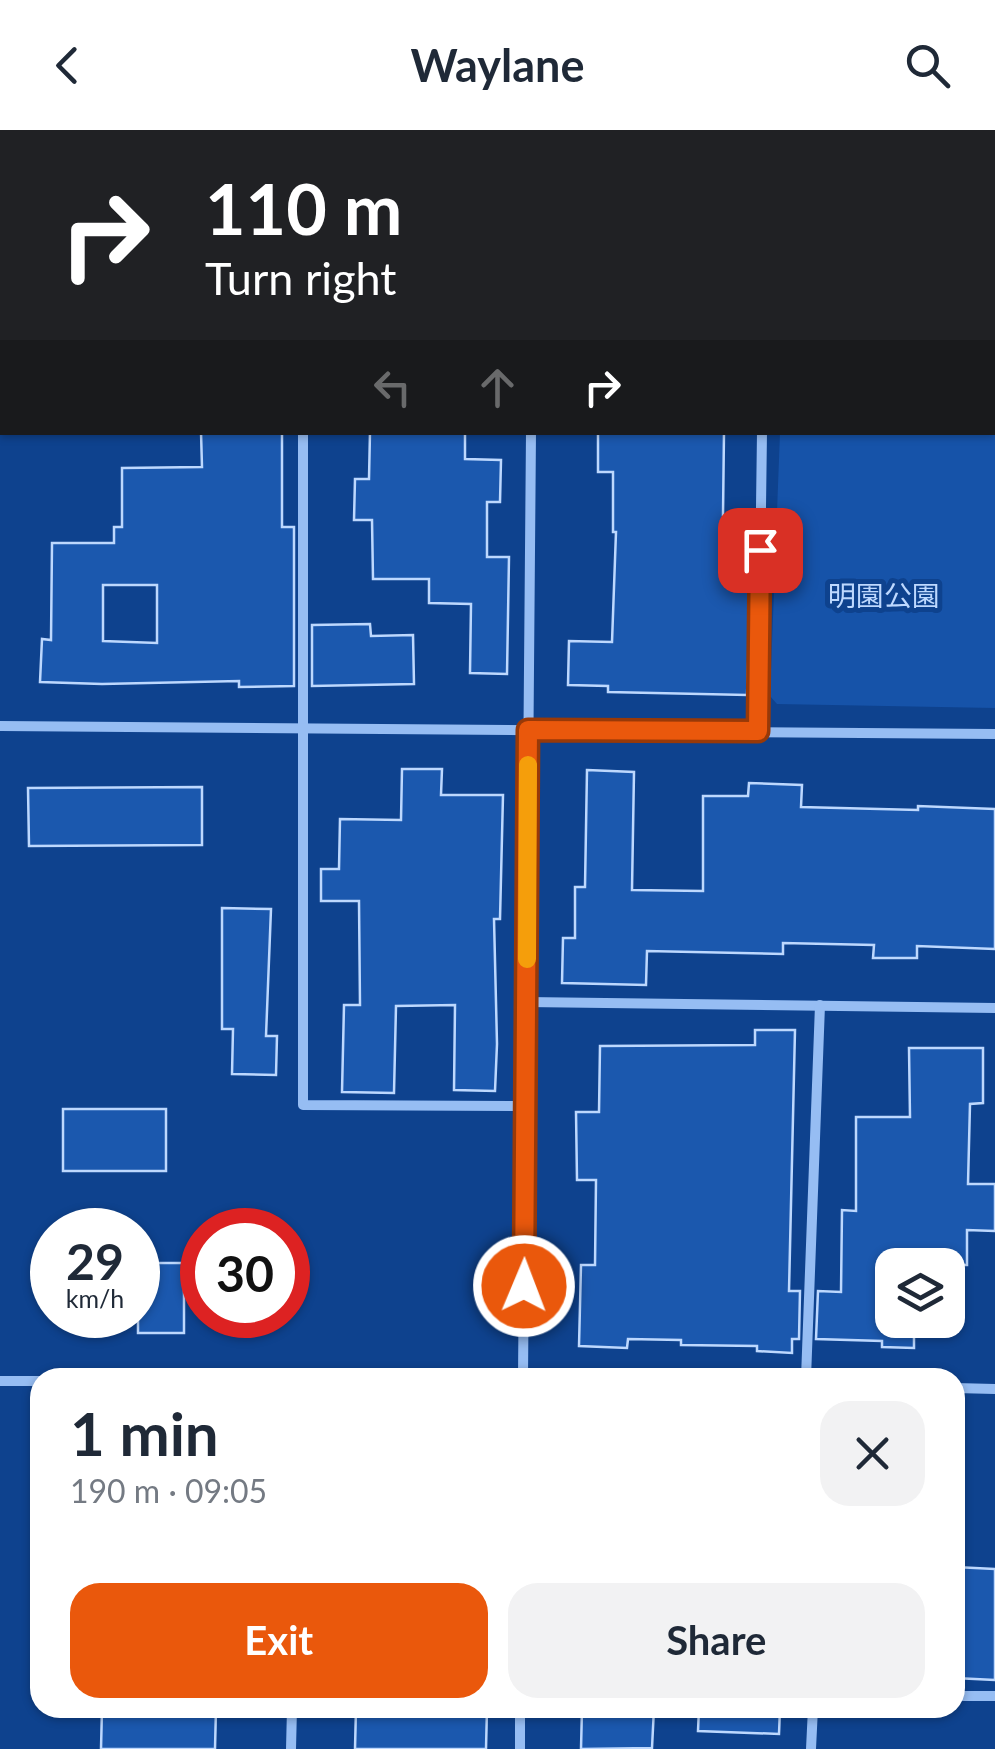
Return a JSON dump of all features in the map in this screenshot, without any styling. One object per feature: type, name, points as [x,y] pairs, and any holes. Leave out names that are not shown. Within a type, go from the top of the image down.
[{"type":"street","points":[[303,435],[303,1105],[526,1106]]},
{"type":"street","points":[[523,1368],[531,435]]},
{"type":"street","points":[[758,731],[762,435]]},
{"type":"street","points":[[0,726],[995,734]]},
{"type":"street","points":[[526,1002],[995,1008]]},
{"type":"street","points":[[806,1368],[820,1005]]},
{"type":"street","points":[[0,1381],[30,1381]]},
{"type":"street","points":[[965,1388],[995,1389]]},
{"type":"street","points":[[965,1696],[995,1696]]},
{"type":"street","points":[[291,1749],[292,1718]]},
{"type":"street","points":[[520,1718],[520,1749]]},
{"type":"street","points":[[811,1749],[813,1718]]},
{"type":"green space","name":"明園公園","points":[[780,435],[995,435],[995,708],[777,704],[770,696]]},
{"type":"building","points":[[201,435],[282,435],[282,527],[294,527],[294,686],[239,687],[239,681],[40,682],[42,639],[51,640],[52,543],[114,543],[114,527],[122,527],[122,468],[202,467]],"holes":[[[103,585],[157,585],[157,643],[103,641]]]},
{"type":"building","points":[[370,435],[465,435],[465,459],[501,460],[500,502],[487,502],[487,557],[509,557],[507,674],[470,673],[471,604],[429,603],[429,579],[373,579],[372,520],[354,520],[355,479],[369,479]]},
{"type":"building","points":[[598,435],[724,435],[723,515],[739,516],[738,557],[752,558],[747,695],[608,692],[608,686],[568,685],[569,641],[612,642],[616,532],[613,472],[598,472]]},
{"type":"building","points":[[370,624],[371,636],[413,635],[414,684],[312,686],[312,625]]},
{"type":"building","points":[[402,769],[442,769],[441,795],[503,795],[500,919],[494,919],[495,1091],[454,1090],[455,1005],[396,1006],[394,1093],[342,1092],[344,1005],[360,1005],[359,901],[321,901],[321,869],[339,869],[340,819],[401,820]]},
{"type":"building","points":[[587,770],[634,772],[632,890],[703,891],[703,796],[748,796],[749,783],[802,785],[801,807],[995,809],[995,949],[917,946],[917,958],[873,958],[874,945],[783,943],[783,954],[647,951],[646,985],[562,983],[563,938],[575,938],[575,887],[585,887]]},
{"type":"building","points":[[202,787],[202,845],[29,846],[28,788]]},
{"type":"building","points":[[222,908],[271,909],[266,1036],[277,1036],[276,1075],[232,1074],[233,1029],[222,1029]]},
{"type":"building","points":[[755,1030],[795,1030],[789,1291],[800,1291],[799,1339],[792,1339],[792,1353],[757,1351],[757,1346],[681,1345],[681,1340],[628,1339],[627,1348],[579,1346],[581,1265],[595,1265],[596,1180],[577,1180],[576,1112],[599,1112],[600,1046],[755,1045]]},
{"type":"building","points":[[909,1048],[983,1048],[983,1103],[970,1104],[968,1184],[995,1184],[995,1231],[967,1230],[967,1265],[965,1248],[875,1248],[875,1338],[914,1338],[914,1348],[882,1347],[882,1341],[816,1339],[818,1291],[841,1292],[842,1210],[856,1211],[856,1117],[910,1117]]},
{"type":"building","points":[[63,1109],[166,1109],[166,1171],[63,1171]]},
{"type":"building","points":[[160,1263],[180,1263],[180,1333],[160,1333]]},
{"type":"building","points":[[965,1568],[995,1569],[995,1680],[965,1678]]},
{"type":"building","points":[[102,1718],[216,1718],[215,1749],[101,1749]]},
{"type":"building","points":[[356,1718],[487,1718],[486,1749],[355,1749]]},
{"type":"building","points":[[582,1718],[654,1718],[652,1748],[581,1749]]},
{"type":"building","points":[[699,1718],[780,1718],[779,1734],[698,1731]]},
{"type":"slow traffic","points":[[527,959],[528,765]]},
{"type":"route","points":[[524,1286],[528,730],[758,731],[760,550]]}]
